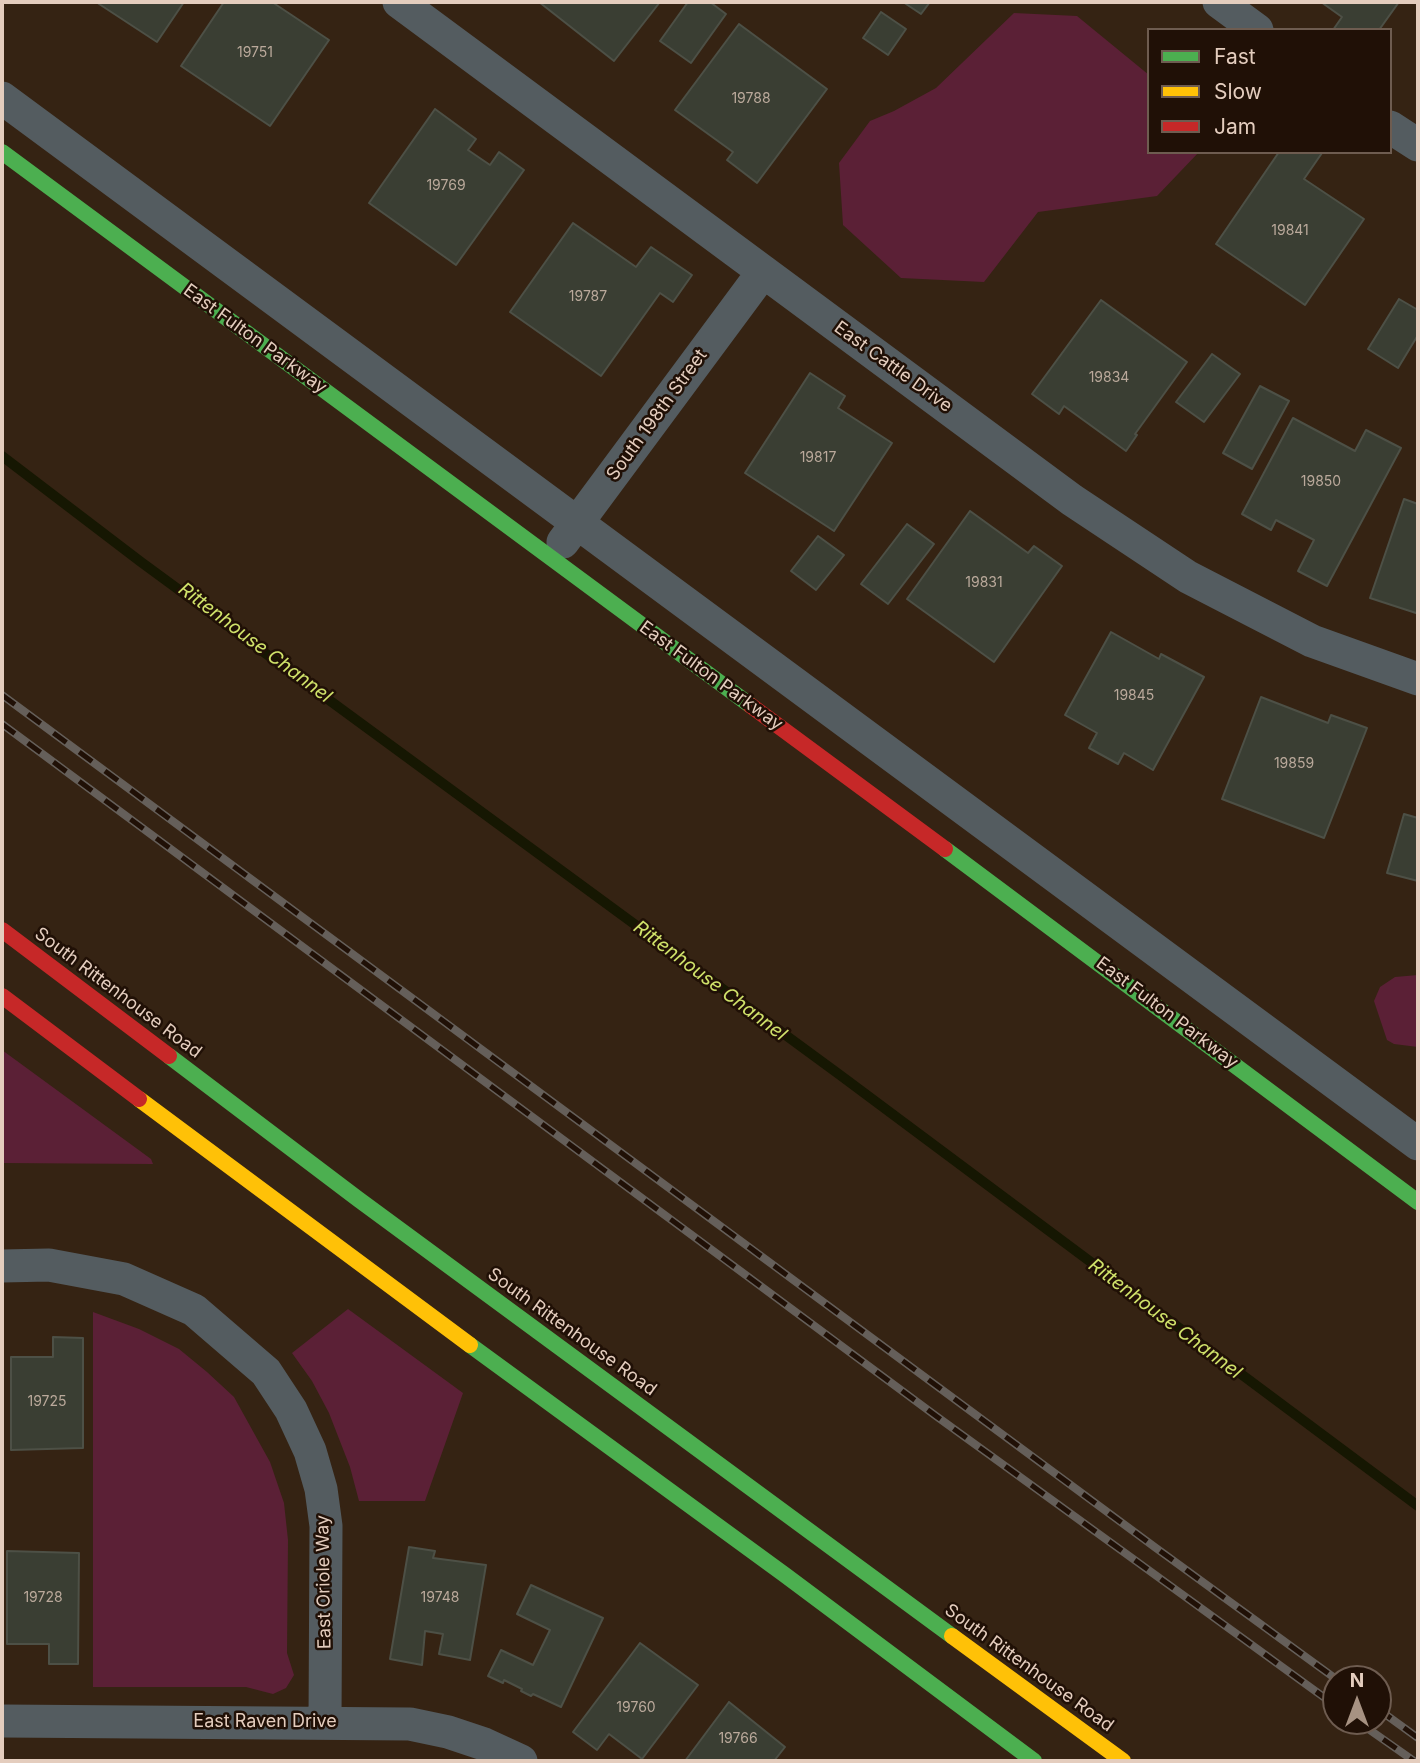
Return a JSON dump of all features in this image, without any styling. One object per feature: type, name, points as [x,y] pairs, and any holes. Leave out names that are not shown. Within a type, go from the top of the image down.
[{"type":"main road","name":"East Fulton Parkway","points":[[2,152],[1191,1031],[1418,1202]]},
{"type":"main road","name":"South Rittenhouse Road","points":[[2,930],[358,1199],[1123,1761]]},
{"type":"main road","points":[[2,996],[376,1276],[1034,1761]]},
{"type":"street","name":"East Cattle Drive","points":[[399,2],[1073,500],[1188,577],[1312,641],[1418,679]]},
{"type":"street","points":[[1219,2],[1255,28]]},
{"type":"street","points":[[2,97],[1418,1144]]},
{"type":"street","points":[[1392,128],[1418,145]]},
{"type":"street","name":"South 198th Street","points":[[551,558],[763,272]]},
{"type":"street","name":"East Oriole Way","points":[[2,1266],[48,1265],[124,1279],[194,1310],[265,1372],[301,1430],[321,1489],[326,1526],[325,1722]]},
{"type":"street","name":"East Raven Drive","points":[[2,1721],[410,1724],[448,1732],[484,1744],[521,1761]]},
{"type":"shaded area","points":[[1014,13],[1077,16],[1147,73],[1147,154],[1197,154],[1157,196],[1038,212],[984,282],[901,278],[843,225],[839,163],[870,121],[936,88]]},
{"type":"shaded area","points":[[1418,975],[1418,1047],[1394,1044],[1387,1040],[1374,1001],[1380,987],[1395,977]]},
{"type":"shaded area","points":[[2,1050],[151,1159],[153,1164],[2,1163]]},
{"type":"shaded area","points":[[348,1309],[463,1393],[425,1501],[359,1501],[350,1467],[329,1413],[312,1381],[292,1353]]},
{"type":"shaded area","points":[[93,1312],[139,1329],[179,1349],[207,1372],[234,1397],[270,1462],[284,1503],[288,1540],[287,1653],[294,1675],[286,1688],[273,1694],[246,1687],[93,1687]]},
{"type":"building","points":[[96,2],[184,2],[157,42]]},
{"type":"building","points":[[224,2],[272,2],[329,40],[270,126],[181,66]]},
{"type":"building","points":[[539,2],[660,2],[614,61]]},
{"type":"building","points":[[688,2],[710,2],[726,14],[691,63],[660,41]]},
{"type":"building","points":[[903,2],[930,2],[921,14]]},
{"type":"building","points":[[1321,2],[1399,2],[1380,28],[1334,28],[1342,17]]},
{"type":"building","points":[[881,12],[906,29],[888,55],[863,38]]},
{"type":"building","points":[[739,24],[827,89],[757,183],[727,160],[733,152],[675,110]]},
{"type":"building","points":[[435,109],[476,139],[468,150],[490,165],[499,152],[524,170],[456,265],[369,203]]},
{"type":"building","points":[[1278,154],[1321,154],[1304,179],[1364,219],[1305,305],[1216,244]]},
{"type":"building","points":[[573,223],[636,267],[651,247],[692,275],[673,302],[660,293],[601,376],[510,312]]},
{"type":"building","points":[[1399,299],[1418,310],[1418,335],[1398,368],[1368,349]]},
{"type":"building","points":[[1101,300],[1187,362],[1135,434],[1137,435],[1126,451],[1064,406],[1059,414],[1032,394]]},
{"type":"building","points":[[1212,354],[1240,374],[1204,422],[1176,402]]},
{"type":"building","points":[[810,373],[845,396],[838,408],[892,443],[834,531],[745,473]]},
{"type":"building","points":[[1260,386],[1289,401],[1252,469],[1223,453]]},
{"type":"building","points":[[1293,418],[1355,451],[1366,430],[1401,448],[1327,586],[1298,571],[1314,540],[1276,520],[1271,530],[1242,514]]},
{"type":"building","points":[[1404,499],[1418,504],[1416,613],[1370,598]]},
{"type":"building","points":[[970,511],[1028,553],[1034,546],[1062,566],[994,662],[907,599]]},
{"type":"building","points":[[907,524],[934,544],[888,604],[861,584]]},
{"type":"building","points":[[818,536],[844,555],[816,590],[791,571]]},
{"type":"building","points":[[1111,632],[1159,659],[1161,654],[1204,677],[1153,770],[1124,753],[1118,764],[1089,748],[1097,733],[1065,715]]},
{"type":"building","points":[[1261,697],[1328,723],[1331,715],[1367,728],[1324,838],[1222,799]]},
{"type":"building","points":[[1404,814],[1418,818],[1418,881],[1387,873]]},
{"type":"building","points":[[53,1337],[83,1338],[83,1448],[11,1450],[11,1357],[53,1357]]},
{"type":"building","points":[[409,1547],[435,1551],[433,1558],[486,1565],[470,1660],[439,1654],[443,1634],[425,1631],[422,1665],[390,1659]]},
{"type":"building","points":[[7,1551],[79,1553],[78,1664],[49,1664],[49,1644],[7,1644]]},
{"type":"building","points":[[531,1585],[603,1618],[561,1707],[533,1694],[531,1696],[504,1680],[503,1683],[488,1676],[501,1650],[533,1665],[550,1630],[517,1614]]},
{"type":"building","points":[[640,1643],[698,1685],[642,1759],[609,1734],[597,1750],[573,1732]]},
{"type":"building","points":[[729,1702],[785,1747],[774,1761],[685,1761]]},
{"type":"waterway","name":"Rittenhouse Channel","points":[[2,456],[141,562],[840,1075],[1418,1506]]},
{"type":"railway","points":[[2,695],[1322,1669]]},
{"type":"railway","points":[[2,724],[936,1416],[1322,1696]]},
{"type":"railway","points":[[1392,1719],[1418,1738]]},
{"type":"railway","points":[[1377,1735],[1414,1761]]},
{"type":"traffic: fast","points":[[2,152],[750,705]]},
{"type":"traffic: fast","points":[[945,849],[1418,1202]]},
{"type":"traffic: fast","points":[[169,1056],[358,1199],[952,1636]]},
{"type":"traffic: fast","points":[[470,1345],[1034,1761]]},
{"type":"traffic: slow","points":[[139,1099],[470,1345]]},
{"type":"traffic: slow","points":[[952,1636],[1123,1761]]},
{"type":"traffic: jam","points":[[750,705],[945,849]]},
{"type":"traffic: jam","points":[[2,930],[169,1056]]},
{"type":"traffic: jam","points":[[2,996],[139,1099]]}]
